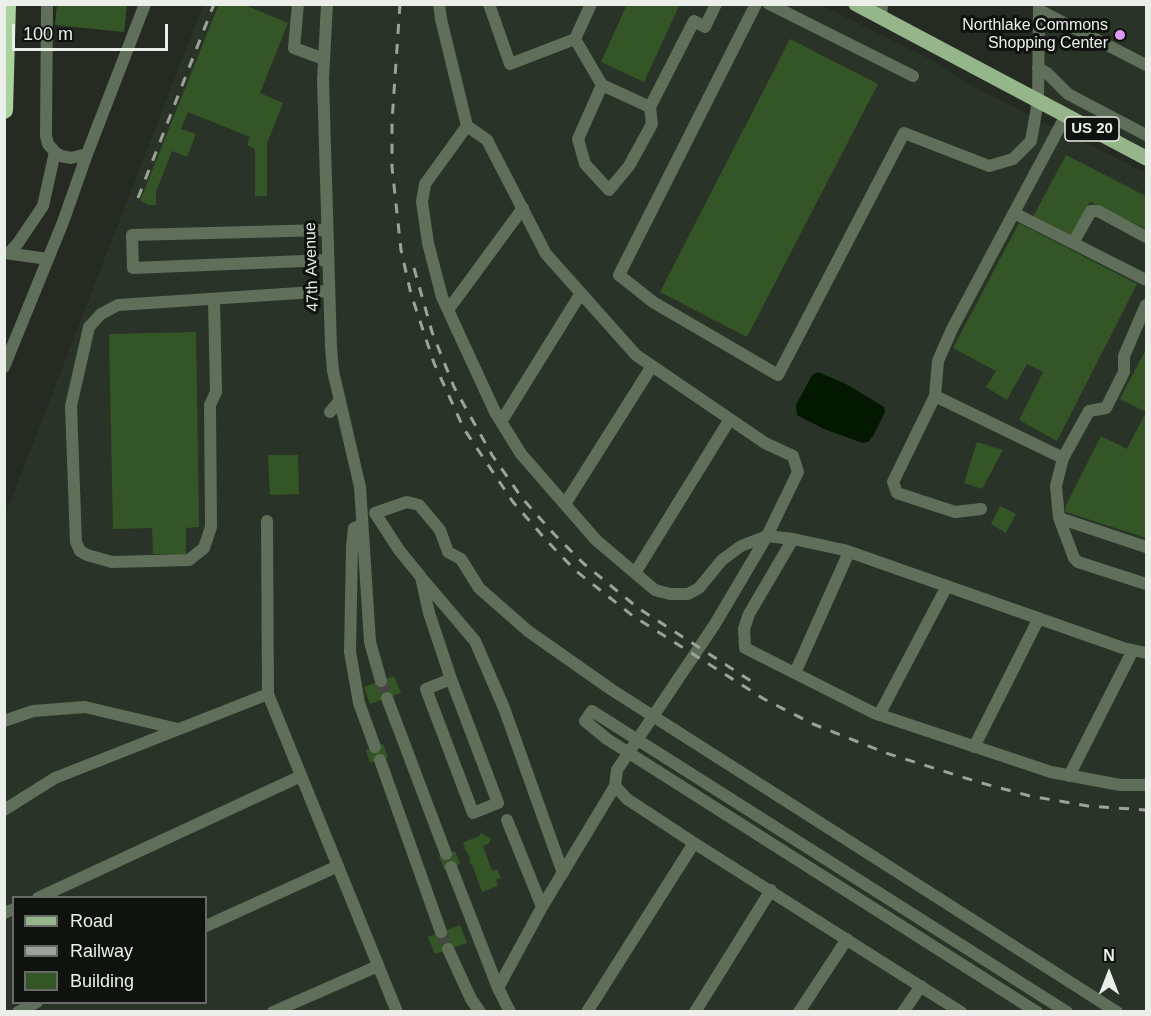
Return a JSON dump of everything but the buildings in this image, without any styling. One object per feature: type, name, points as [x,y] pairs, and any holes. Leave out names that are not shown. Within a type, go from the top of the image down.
[{"type":"highway","points":[[4,110],[7,4]]},
{"type":"main road","name":"US 20","points":[[856,4],[881,11],[1038,101],[1146,158]]},
{"type":"street","points":[[47,4],[46,136],[48,144],[61,156],[71,158],[87,154]]},
{"type":"street","points":[[4,367],[48,259],[145,4]]},
{"type":"street","points":[[298,4],[294,48],[324,58]]},
{"type":"street","name":"47th Avenue","points":[[327,4],[323,80],[333,371],[366,517],[370,642],[381,681]]},
{"type":"street","points":[[440,4],[441,19],[467,126],[488,140],[546,254],[636,355],[765,443],[793,456],[798,472],[768,536],[715,624],[617,770],[615,786],[542,908],[498,988]]},
{"type":"street","points":[[489,4],[510,64],[575,39],[591,4]]},
{"type":"street","points":[[602,85],[578,139],[585,164],[609,190],[629,165],[652,124],[650,107],[694,21],[705,27],[716,4]]},
{"type":"street","points":[[756,4],[618,275],[653,302],[778,375],[904,133],[989,166],[1012,159],[1031,141],[1038,101],[1039,7],[1146,65]]},
{"type":"street","points":[[769,4],[913,76]]},
{"type":"street","points":[[575,39],[602,85],[650,107]]},
{"type":"street","points":[[1038,68],[1068,94],[1146,135]]},
{"type":"street","points":[[981,509],[955,512],[897,493],[892,482],[935,396],[938,361],[952,329],[1066,115]]},
{"type":"street","points":[[467,126],[425,184],[422,202],[428,243],[442,297],[501,422],[521,454],[596,540],[656,590],[670,594],[688,594],[699,588],[722,560],[741,546],[768,536],[793,539],[849,552],[1146,653]]},
{"type":"street","points":[[7,253],[18,243],[43,206],[55,152]]},
{"type":"street","points":[[448,310],[523,208]]},
{"type":"street","points":[[1073,243],[1091,211],[1098,211],[1146,237]]},
{"type":"street","points":[[1014,213],[1146,280]]},
{"type":"street","points":[[327,230],[132,235],[133,268],[328,260]]},
{"type":"street","points":[[7,253],[48,259]]},
{"type":"street","points":[[214,299],[216,392],[210,405],[211,527],[204,548],[189,560],[112,562],[87,555],[81,551],[76,542],[71,406],[89,327],[101,314],[118,304],[329,291]]},
{"type":"street","points":[[501,422],[581,293]]},
{"type":"street","points":[[1146,305],[1124,356],[1124,372],[1106,408],[1089,411],[1063,458],[1056,486],[1059,518],[1074,558],[1078,562],[1146,584]]},
{"type":"street","points":[[565,504],[652,366]]},
{"type":"street","points":[[935,396],[1063,458]]},
{"type":"street","points":[[330,412],[340,400]]},
{"type":"street","points":[[635,573],[730,418]]},
{"type":"street","points":[[563,873],[504,708],[475,641],[399,550],[366,517],[406,501],[419,505],[440,530],[448,552],[461,559],[478,588],[528,631],[612,690],[1117,1011]]},
{"type":"street","name":"47th Avenue","points":[[366,517],[354,528],[350,652],[359,703],[375,747]]},
{"type":"street","points":[[1059,518],[1146,547]]},
{"type":"street","points":[[267,521],[268,694],[397,1011]]},
{"type":"street","points":[[793,539],[749,614],[744,629],[745,648],[879,715],[1051,772],[1120,785],[1146,785]]},
{"type":"street","points":[[795,673],[849,552]]},
{"type":"street","points":[[421,577],[429,613],[451,679],[498,803],[473,813],[426,689],[451,679]]},
{"type":"street","points":[[879,715],[947,586]]},
{"type":"street","points":[[974,747],[1039,618]]},
{"type":"street","points":[[1069,776],[1133,650]]},
{"type":"street","points":[[4,810],[55,778],[268,694]]},
{"type":"street","points":[[387,698],[446,854]]},
{"type":"street","points":[[4,721],[33,711],[85,707],[178,729]]},
{"type":"street","points":[[1038,1011],[629,752],[585,721],[592,711],[1067,1011]]},
{"type":"street","points":[[380,760],[441,932]]},
{"type":"street","points":[[40,896],[301,776]]},
{"type":"street","points":[[615,786],[627,799],[694,843],[961,1011]]},
{"type":"street","points":[[507,820],[542,908]]},
{"type":"street","points":[[587,1011],[694,843]]},
{"type":"street","points":[[207,926],[338,866]]},
{"type":"street","points":[[451,867],[498,988],[510,1011]]},
{"type":"street","points":[[695,1011],[771,890]]},
{"type":"street","points":[[799,1011],[847,939]]},
{"type":"street","points":[[448,949],[471,999],[480,1011]]},
{"type":"street","points":[[273,1011],[378,966]]},
{"type":"street","points":[[903,1011],[921,986]]},
{"type":"street","points":[[18,1011],[33,1004]]},
{"type":"shaded area","points":[[203,5],[821,5],[928,58],[981,91],[1146,173],[1146,1011],[5,1011],[4,518]]},
{"type":"shaded area","points":[[1034,5],[1146,5],[1146,158],[1038,101]]},
{"type":"shaded area","points":[[818,372],[846,384],[884,407],[885,412],[868,442],[863,443],[824,429],[797,415],[796,405],[812,375]]},
{"type":"tunnel","points":[[381,681],[387,698]]},
{"type":"tunnel","points":[[441,932],[448,949]]},
{"type":"railway","points":[[138,198],[214,4]]},
{"type":"railway","points":[[400,4],[392,121],[392,167],[401,250],[411,294],[434,363],[464,429],[513,502],[547,541],[576,571],[633,616],[764,699],[813,724],[886,753],[1030,796],[1088,806],[1146,810]]},
{"type":"railway","points":[[414,268],[432,332],[454,387],[492,455],[522,498],[583,563],[638,608],[754,683]]},
{"type":"place","name":"Northlake Commons Shopping Center","points":[[1120,35]]}]
